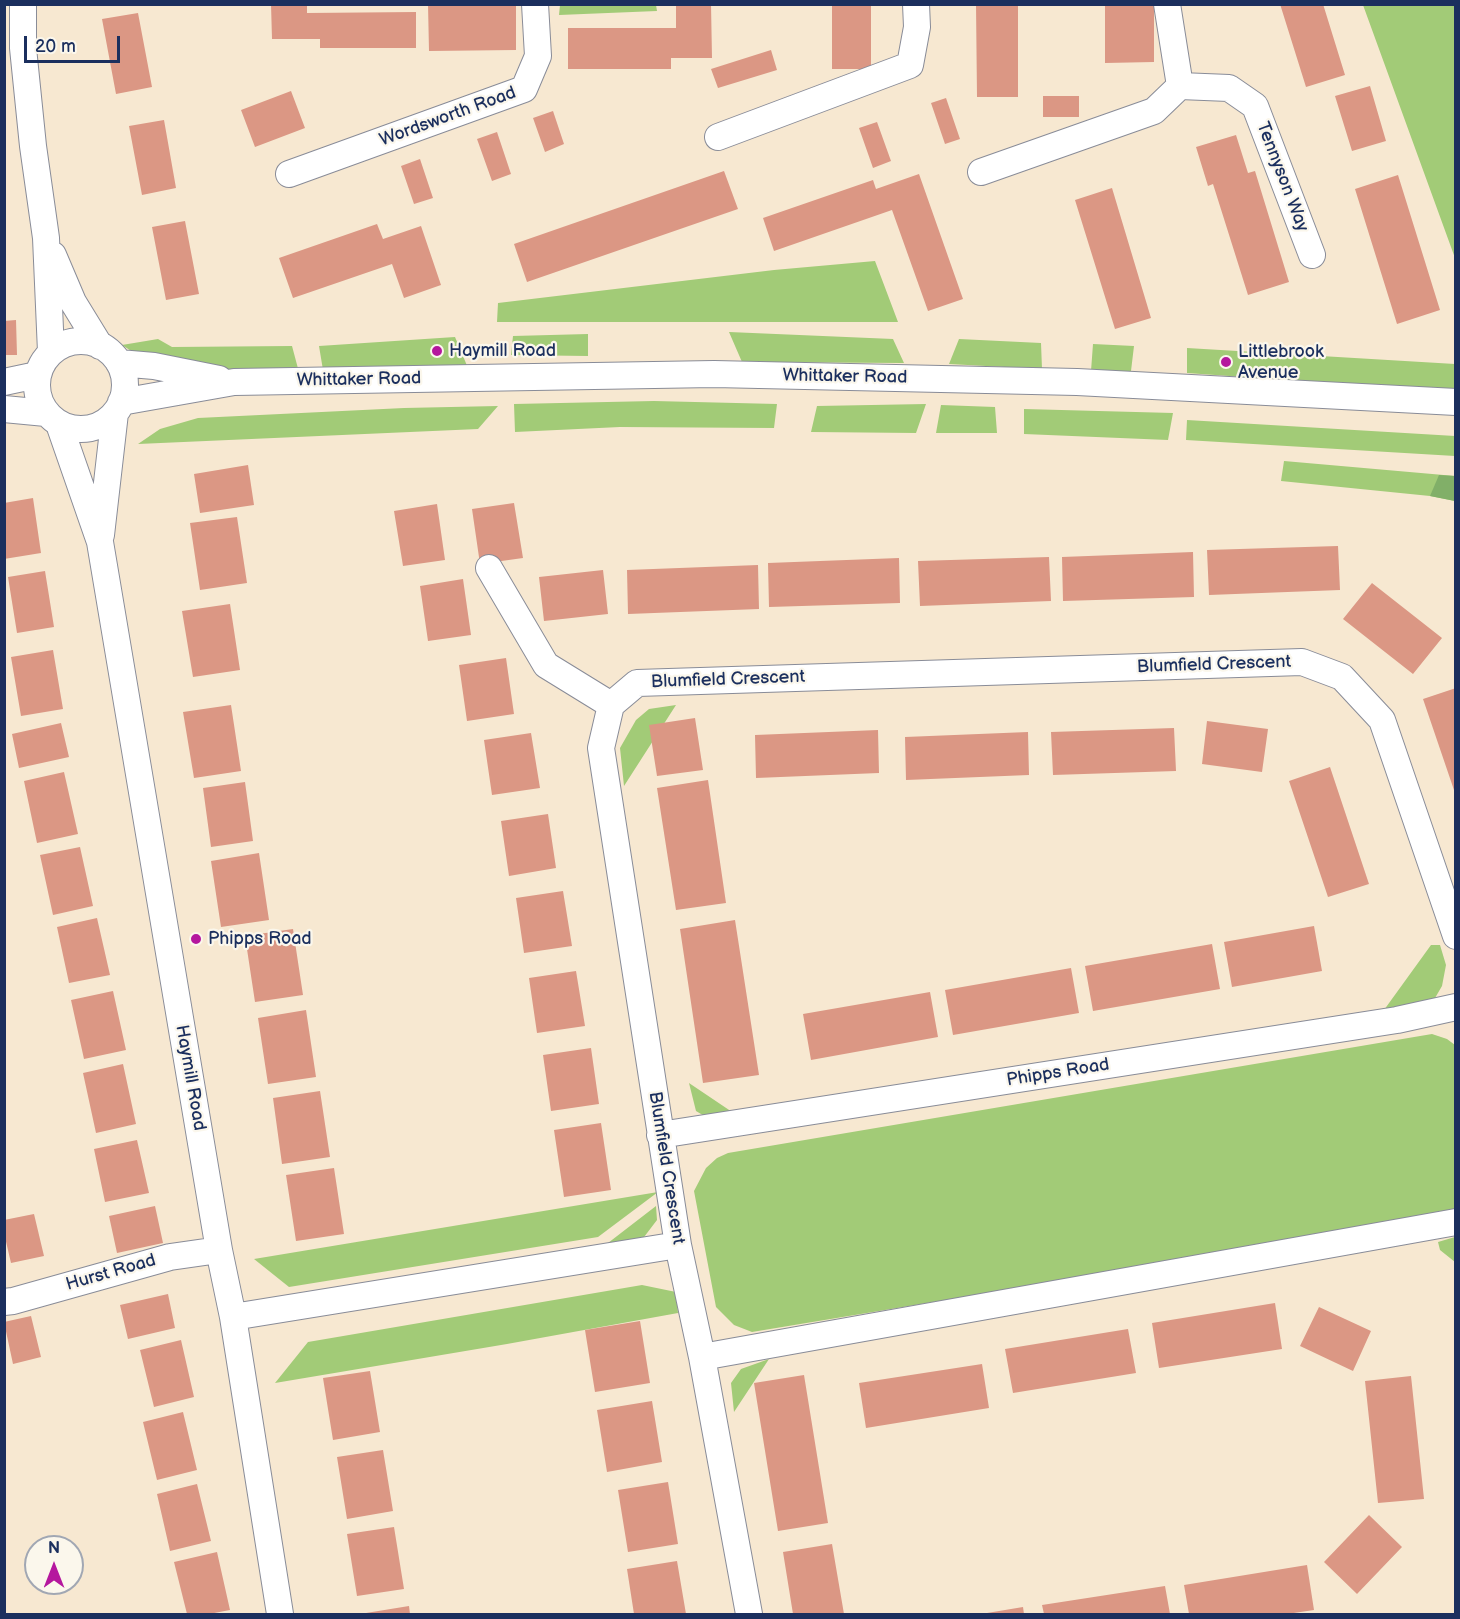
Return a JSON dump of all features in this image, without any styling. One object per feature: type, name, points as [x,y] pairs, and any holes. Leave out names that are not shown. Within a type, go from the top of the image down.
[{"type":"street","points":[[23,4],[23,48],[33,146],[46,238],[51,352]]},
{"type":"street","name":"Wordsworth Road","points":[[289,174],[524,89],[538,56],[535,4]]},
{"type":"street","points":[[718,137],[909,65],[917,27],[916,4]]},
{"type":"street","points":[[981,172],[1154,111],[1180,86],[1167,4]]},
{"type":"street","name":"Tennyson Way","points":[[1180,86],[1229,88],[1255,106],[1312,255]]},
{"type":"street","points":[[46,238],[73,302],[100,346]]},
{"type":"street","points":[[4,382],[37,375],[42,363],[51,352],[75,341],[88,341],[100,346],[111,353],[119,363]]},
{"type":"street","name":"Whittaker Road","points":[[119,363],[154,366],[234,382]]},
{"type":"street","name":"Haymill Road","points":[[100,542],[118,408],[125,389],[124,376],[119,363]]},
{"type":"street","name":"Whittaker Road","points":[[118,408],[234,382],[714,374],[1077,382],[1455,402]]},
{"type":"street","name":"Haymill Road","points":[[37,375],[36,389],[39,401],[52,418],[100,542],[219,1250],[233,1317],[280,1614]]},
{"type":"street","points":[[4,409],[52,418],[73,429],[89,429],[103,424],[118,408]]},
{"type":"street","points":[[489,568],[546,665],[611,705]]},
{"type":"street","name":"Blumfield Crescent","points":[[749,1614],[702,1357],[678,1245],[601,748],[611,705],[637,683],[1302,662],[1342,677],[1382,720],[1455,936]]},
{"type":"street","name":"Phipps Road","points":[[660,1135],[1385,1022],[1455,1007]]},
{"type":"street","points":[[702,1357],[1455,1222]]},
{"type":"street","points":[[233,1317],[678,1245]]},
{"type":"street","name":"Hurst Road","points":[[4,1302],[170,1257],[219,1250]]},
{"type":"green space","points":[[560,5],[656,5],[657,11],[559,15]]},
{"type":"green space","points":[[1363,5],[1455,5],[1455,258]]},
{"type":"green space","points":[[875,261],[898,322],[497,322],[498,303],[774,270]]},
{"type":"green space","points":[[729,332],[893,339],[904,363],[742,362]]},
{"type":"green space","points":[[588,334],[588,356],[511,355],[513,336]]},
{"type":"green space","points":[[455,337],[468,368],[323,370],[319,346]]},
{"type":"green space","points":[[158,339],[172,347],[292,346],[300,376],[226,377],[150,363],[122,345]]},
{"type":"green space","points":[[959,339],[1041,343],[1042,369],[949,364]]},
{"type":"green space","points":[[1093,344],[1134,346],[1131,371],[1091,371]]},
{"type":"green space","points":[[1187,348],[1455,364],[1455,392],[1187,373]]},
{"type":"green space","points":[[654,401],[777,404],[774,428],[620,427],[515,432],[514,404]]},
{"type":"green space","points":[[926,404],[916,433],[811,432],[817,406]]},
{"type":"green space","points":[[941,405],[995,407],[997,433],[936,433]]},
{"type":"green space","points":[[498,406],[478,429],[138,444],[160,429],[198,418]]},
{"type":"green space","points":[[1024,409],[1173,413],[1168,440],[1024,434]]},
{"type":"green space","points":[[1187,420],[1455,436],[1455,456],[1186,440]]},
{"type":"green space","points":[[1284,461],[1455,476],[1455,501],[1430,496],[1281,481]]},
{"type":"green space","points":[[1439,475],[1455,476],[1455,501],[1430,496]]},
{"type":"green space","points":[[676,705],[624,786],[620,748],[636,720],[649,709]]},
{"type":"green space","points":[[1431,945],[1440,945],[1446,965],[1442,986],[1435,998],[1424,1008],[1384,1010]]},
{"type":"green space","points":[[1432,1034],[1447,1039],[1455,1045],[1456,1215],[752,1332],[734,1325],[716,1307],[694,1191],[706,1168],[717,1158],[728,1153]]},
{"type":"green space","points":[[689,1083],[741,1118],[711,1120],[696,1111]]},
{"type":"green space","points":[[658,1192],[598,1237],[289,1287],[254,1259]]},
{"type":"green space","points":[[656,1206],[657,1220],[641,1241],[608,1243]]},
{"type":"green space","points":[[1456,1237],[1455,1262],[1440,1250],[1438,1242]]},
{"type":"green space","points":[[642,1285],[676,1292],[678,1313],[275,1383],[308,1342]]},
{"type":"green space","points":[[769,1359],[734,1412],[731,1383],[741,1369]]},
{"type":"building","points":[[271,4],[307,4],[307,13],[416,12],[416,48],[320,48],[320,39],[272,39]]},
{"type":"building","points":[[428,4],[516,4],[516,50],[429,51]]},
{"type":"building","points":[[676,4],[711,4],[712,58],[671,58],[671,69],[568,69],[568,28],[676,28]]},
{"type":"building","points":[[832,4],[871,4],[871,69],[832,69]]},
{"type":"building","points":[[976,4],[1018,4],[1018,97],[977,97]]},
{"type":"building","points":[[1105,4],[1154,4],[1154,62],[1105,63]]},
{"type":"building","points":[[1280,4],[1323,4],[1345,75],[1306,87]]},
{"type":"building","points":[[138,13],[152,87],[116,94],[102,19]]},
{"type":"building","points":[[771,50],[777,70],[718,88],[711,69]]},
{"type":"building","points":[[1370,86],[1386,141],[1352,151],[1335,96]]},
{"type":"building","points":[[291,91],[305,128],[255,147],[241,110]]},
{"type":"building","points":[[1043,96],[1079,96],[1079,117],[1043,117]]},
{"type":"building","points":[[946,98],[960,139],[945,144],[931,103]]},
{"type":"building","points":[[553,111],[564,144],[545,152],[533,118]]},
{"type":"building","points":[[164,120],[176,188],[142,195],[129,126]]},
{"type":"building","points":[[877,122],[891,161],[873,168],[859,128]]},
{"type":"building","points":[[497,132],[511,174],[492,181],[477,139]]},
{"type":"building","points":[[1236,135],[1248,173],[1255,171],[1289,282],[1248,295],[1213,184],[1208,186],[1196,147]]},
{"type":"building","points":[[420,159],[433,198],[414,204],[401,166]]},
{"type":"building","points":[[724,171],[738,209],[527,282],[514,244]]},
{"type":"building","points":[[919,174],[963,299],[928,311],[892,210],[774,251],[763,218],[873,180],[876,189]]},
{"type":"building","points":[[1398,175],[1440,310],[1397,324],[1355,189]]},
{"type":"building","points":[[1112,188],[1151,318],[1115,329],[1075,200]]},
{"type":"building","points":[[185,221],[199,294],[166,300],[152,227]]},
{"type":"building","points":[[377,224],[383,239],[421,226],[441,285],[404,298],[392,264],[293,298],[279,258]]},
{"type":"building","points":[[16,320],[17,355],[4,355],[4,321]]},
{"type":"building","points":[[248,465],[254,505],[200,513],[194,474]]},
{"type":"building","points":[[33,498],[41,553],[4,559],[4,503]]},
{"type":"building","points":[[514,503],[523,558],[480,564],[472,509]]},
{"type":"building","points":[[437,504],[445,560],[403,566],[394,511]]},
{"type":"building","points":[[237,517],[247,583],[200,590],[190,523]]},
{"type":"building","points":[[1338,546],[1340,590],[1209,595],[1207,550]]},
{"type":"building","points":[[1193,552],[1194,597],[1063,601],[1062,557]]},
{"type":"building","points":[[1049,557],[1051,601],[920,606],[918,561]]},
{"type":"building","points":[[899,558],[900,603],[769,607],[768,563]]},
{"type":"building","points":[[758,565],[759,609],[628,614],[627,570]]},
{"type":"building","points":[[603,570],[608,614],[544,621],[539,577]]},
{"type":"building","points":[[45,571],[54,627],[17,633],[8,577]]},
{"type":"building","points":[[463,579],[471,635],[428,641],[420,586]]},
{"type":"building","points":[[1372,583],[1442,638],[1413,674],[1343,619]]},
{"type":"building","points":[[230,604],[240,670],[193,677],[182,611]]},
{"type":"building","points":[[53,650],[63,709],[21,716],[11,657]]},
{"type":"building","points":[[506,658],[514,714],[467,721],[459,665]]},
{"type":"building","points":[[1456,688],[1456,793],[1455,793],[1423,699]]},
{"type":"building","points":[[231,705],[241,771],[194,778],[183,712]]},
{"type":"building","points":[[695,718],[703,770],[657,776],[649,725]]},
{"type":"building","points":[[1207,721],[1268,729],[1262,772],[1202,764]]},
{"type":"building","points":[[61,723],[69,757],[19,768],[12,734]]},
{"type":"building","points":[[1174,728],[1176,771],[1053,775],[1051,732]]},
{"type":"building","points":[[878,730],[879,773],[756,778],[755,735]]},
{"type":"building","points":[[1028,732],[1029,775],[906,780],[905,737]]},
{"type":"building","points":[[531,733],[540,788],[492,795],[484,740]]},
{"type":"building","points":[[1330,767],[1369,884],[1328,897],[1289,781]]},
{"type":"building","points":[[64,772],[78,834],[37,843],[24,781]]},
{"type":"building","points":[[708,780],[726,903],[676,910],[657,788]]},
{"type":"building","points":[[245,782],[253,841],[211,847],[203,788]]},
{"type":"building","points":[[548,814],[556,868],[509,876],[501,821]]},
{"type":"building","points":[[80,847],[93,906],[53,915],[40,855]]},
{"type":"building","points":[[259,853],[269,920],[221,927],[211,861]]},
{"type":"building","points":[[563,891],[572,946],[524,953],[516,898]]},
{"type":"building","points":[[97,918],[110,975],[69,983],[57,927]]},
{"type":"building","points":[[735,920],[759,1075],[703,1083],[680,929]]},
{"type":"building","points":[[1314,926],[1322,971],[1232,987],[1224,942]]},
{"type":"building","points":[[293,929],[303,995],[255,1002],[245,936]]},
{"type":"building","points":[[1212,944],[1220,989],[1093,1011],[1085,966]]},
{"type":"building","points":[[1071,968],[1079,1013],[953,1035],[945,990]]},
{"type":"building","points":[[576,971],[585,1026],[537,1033],[529,978]]},
{"type":"building","points":[[113,991],[126,1050],[84,1059],[71,1000]]},
{"type":"building","points":[[930,992],[938,1037],[811,1060],[803,1014]]},
{"type":"building","points":[[306,1010],[316,1077],[268,1084],[258,1018]]},
{"type":"building","points":[[591,1048],[599,1104],[551,1111],[543,1055]]},
{"type":"building","points":[[123,1064],[136,1124],[96,1133],[83,1073]]},
{"type":"building","points":[[320,1091],[330,1157],[282,1164],[273,1098]]},
{"type":"building","points":[[601,1123],[611,1190],[564,1197],[554,1130]]},
{"type":"building","points":[[137,1140],[149,1193],[105,1202],[94,1149]]},
{"type":"building","points":[[334,1168],[344,1234],[296,1241],[286,1175]]},
{"type":"building","points":[[155,1206],[163,1243],[117,1253],[109,1216]]},
{"type":"building","points":[[34,1214],[44,1256],[11,1263],[4,1233],[4,1220]]},
{"type":"building","points":[[168,1294],[175,1328],[128,1339],[120,1305]]},
{"type":"building","points":[[1275,1303],[1282,1349],[1159,1368],[1152,1323]]},
{"type":"building","points":[[1319,1307],[1371,1331],[1353,1371],[1300,1346]]},
{"type":"building","points":[[31,1316],[41,1357],[13,1364],[4,1322]]},
{"type":"building","points":[[640,1321],[650,1383],[595,1392],[585,1330]]},
{"type":"building","points":[[1128,1329],[1136,1373],[1013,1393],[1005,1349]]},
{"type":"building","points":[[181,1340],[194,1397],[154,1407],[140,1350]]},
{"type":"building","points":[[982,1364],[989,1408],[866,1428],[859,1383]]},
{"type":"building","points":[[370,1371],[380,1432],[333,1440],[323,1378]]},
{"type":"building","points":[[804,1375],[828,1523],[778,1531],[754,1383]]},
{"type":"building","points":[[1411,1376],[1424,1499],[1378,1503],[1365,1381]]},
{"type":"building","points":[[652,1401],[662,1462],[607,1472],[597,1410]]},
{"type":"building","points":[[183,1412],[197,1470],[157,1480],[143,1422]]},
{"type":"building","points":[[383,1450],[393,1511],[347,1519],[337,1457]]},
{"type":"building","points":[[668,1482],[678,1544],[628,1552],[618,1490]]},
{"type":"building","points":[[197,1484],[211,1541],[170,1551],[157,1494]]},
{"type":"building","points":[[1369,1515],[1402,1547],[1357,1594],[1324,1562]]},
{"type":"building","points":[[394,1527],[404,1589],[357,1596],[347,1534]]},
{"type":"building","points":[[832,1544],[844,1614],[793,1614],[783,1552]]},
{"type":"building","points":[[217,1552],[230,1610],[209,1614],[187,1614],[174,1562]]},
{"type":"building","points":[[677,1561],[686,1614],[634,1614],[627,1569]]},
{"type":"building","points":[[1307,1565],[1314,1610],[1287,1614],[1189,1614],[1184,1585]]},
{"type":"building","points":[[1165,1586],[1170,1614],[1044,1614],[1042,1605]]},
{"type":"building","points":[[409,1606],[410,1614],[366,1614],[366,1613]]},
{"type":"building","points":[[1023,1607],[1024,1614],[987,1614],[987,1613]]},
{"type":"place","name":"Haymill Road","points":[[437,351]]},
{"type":"place","name":"Littlebrook Avenue","points":[[1226,362]]},
{"type":"place","name":"Phipps Road","points":[[196,939]]}]
